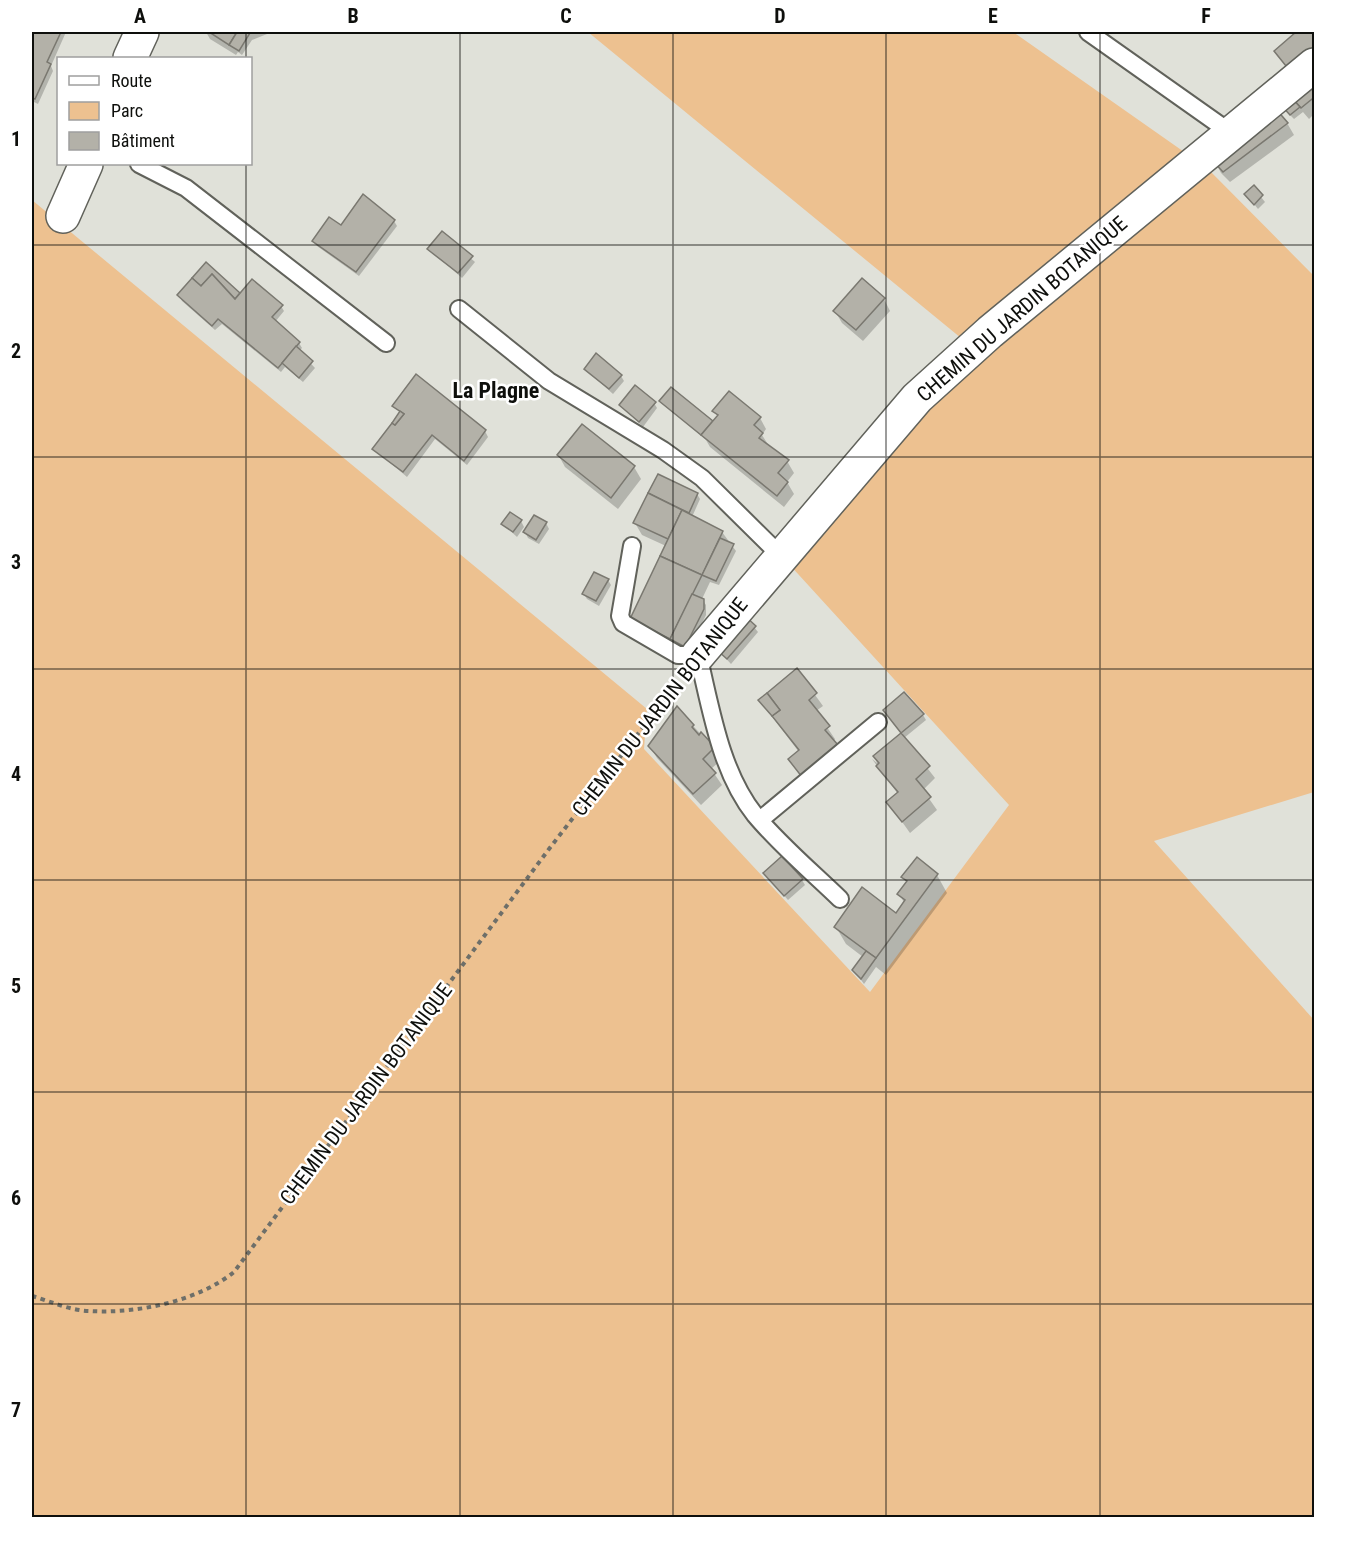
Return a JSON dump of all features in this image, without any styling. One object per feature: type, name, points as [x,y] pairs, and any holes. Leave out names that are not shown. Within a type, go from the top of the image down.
[{"type":"street","points":[[130,57],[142,32]]},
{"type":"street","name":"CHEMIN DU JARDIN BOTANIQUE","points":[[699,655],[910,406],[958,359],[1314,65]]},
{"type":"street","points":[[63,216],[86,165]]},
{"type":"lane","points":[[1088,32],[1230,133]]},
{"type":"lane","points":[[141,165],[186,188],[386,343]]},
{"type":"lane","points":[[459,309],[549,381],[663,450],[702,478],[782,556]]},
{"type":"lane","points":[[632,546],[620,616],[623,623],[678,655],[699,655],[714,723],[738,786],[760,820],[840,899]]},
{"type":"lane","points":[[760,820],[878,722]]},
{"type":"path","name":"CHEMIN DU JARDIN BOTANIQUE","points":[[32,1296],[87,1311],[122,1311],[189,1297],[215,1287],[234,1272],[549,849],[699,655]]},
{"type":"green space","points":[[588,32],[1013,32],[1207,168],[1314,276],[1314,792],[1154,841],[1314,1020],[1314,1517],[32,1517],[32,200],[647,709],[644,749],[870,992],[1009,805],[788,563],[961,338]]},
{"type":"building","points":[[32,32],[61,32],[47,62],[51,64],[35,99],[32,98]]},
{"type":"building","points":[[209,32],[237,32],[229,45]]},
{"type":"building","points":[[237,32],[250,33],[239,51],[229,45]]},
{"type":"building","points":[[1296,32],[1314,32],[1314,51],[1290,71],[1274,51]]},
{"type":"building","points":[[1314,77],[1314,102],[1312,99],[1301,108],[1291,97]]},
{"type":"building","points":[[1291,97],[1300,107],[1290,115],[1281,105]]},
{"type":"building","points":[[1276,109],[1288,123],[1223,172],[1213,161]]},
{"type":"building","points":[[1254,185],[1263,195],[1254,205],[1244,194]]},
{"type":"building","points":[[363,194],[395,220],[356,272],[312,241],[329,217],[341,225]]},
{"type":"building","points":[[442,231],[473,256],[458,273],[427,249]]},
{"type":"building","points":[[206,262],[240,293],[235,299],[212,274],[201,286],[192,278]]},
{"type":"building","points":[[212,274],[235,299],[252,279],[283,305],[272,317],[300,342],[278,368],[218,319],[212,326],[177,295],[192,278],[201,286]]},
{"type":"building","points":[[862,278],[885,298],[856,330],[833,311]]},
{"type":"building","points":[[296,346],[313,361],[299,378],[282,363]]},
{"type":"building","points":[[596,353],[622,375],[609,389],[584,369]]},
{"type":"building","points":[[416,374],[486,430],[464,461],[432,435],[403,472],[372,449],[392,423],[395,425],[404,414],[392,406]]},
{"type":"building","points":[[635,385],[656,402],[639,422],[619,405]]},
{"type":"building","points":[[671,387],[713,421],[701,435],[659,401]]},
{"type":"building","points":[[729,391],[761,417],[754,425],[763,433],[759,438],[789,460],[778,473],[788,482],[777,496],[701,435],[718,415],[712,411]]},
{"type":"building","points":[[400,411],[404,414],[395,425],[392,423]]},
{"type":"building","points":[[582,424],[635,466],[611,498],[557,455]]},
{"type":"building","points":[[658,474],[698,493],[689,513],[648,493]]},
{"type":"building","points":[[648,493],[682,510],[668,539],[633,523]]},
{"type":"building","points":[[682,510],[723,531],[702,575],[660,556]]},
{"type":"building","points":[[510,512],[522,520],[513,532],[501,524]]},
{"type":"building","points":[[534,515],[547,522],[536,540],[523,532]]},
{"type":"building","points":[[720,538],[734,544],[716,581],[702,575]]},
{"type":"building","points":[[660,556],[702,575],[670,639],[630,619]]},
{"type":"building","points":[[594,572],[609,579],[596,601],[582,594]]},
{"type":"building","points":[[692,594],[704,599],[704,609],[685,647],[670,639]]},
{"type":"building","points":[[745,616],[756,626],[727,659],[718,651]]},
{"type":"building","points":[[797,668],[817,693],[809,700],[830,726],[825,730],[838,745],[802,777],[788,759],[799,750],[772,716],[780,710],[767,693]]},
{"type":"building","points":[[904,692],[924,714],[901,733],[883,710]]},
{"type":"building","points":[[767,693],[780,710],[772,716],[758,700]]},
{"type":"building","points":[[677,706],[694,725],[692,727],[699,735],[701,732],[715,747],[703,759],[716,773],[693,794],[648,746]]},
{"type":"building","points":[[901,733],[930,766],[916,779],[931,797],[902,822],[886,802],[898,792],[876,766],[879,763],[873,756]]},
{"type":"building","points":[[782,856],[803,879],[784,896],[763,873]]},
{"type":"building","points":[[917,857],[938,874],[876,958],[834,927],[862,887],[896,913],[905,900],[897,894],[907,881],[901,877]]},
{"type":"building","points":[[866,951],[876,958],[861,979],[852,970]]},
{"type":"district","name":"La Plagne","points":[[496,390]]}]
